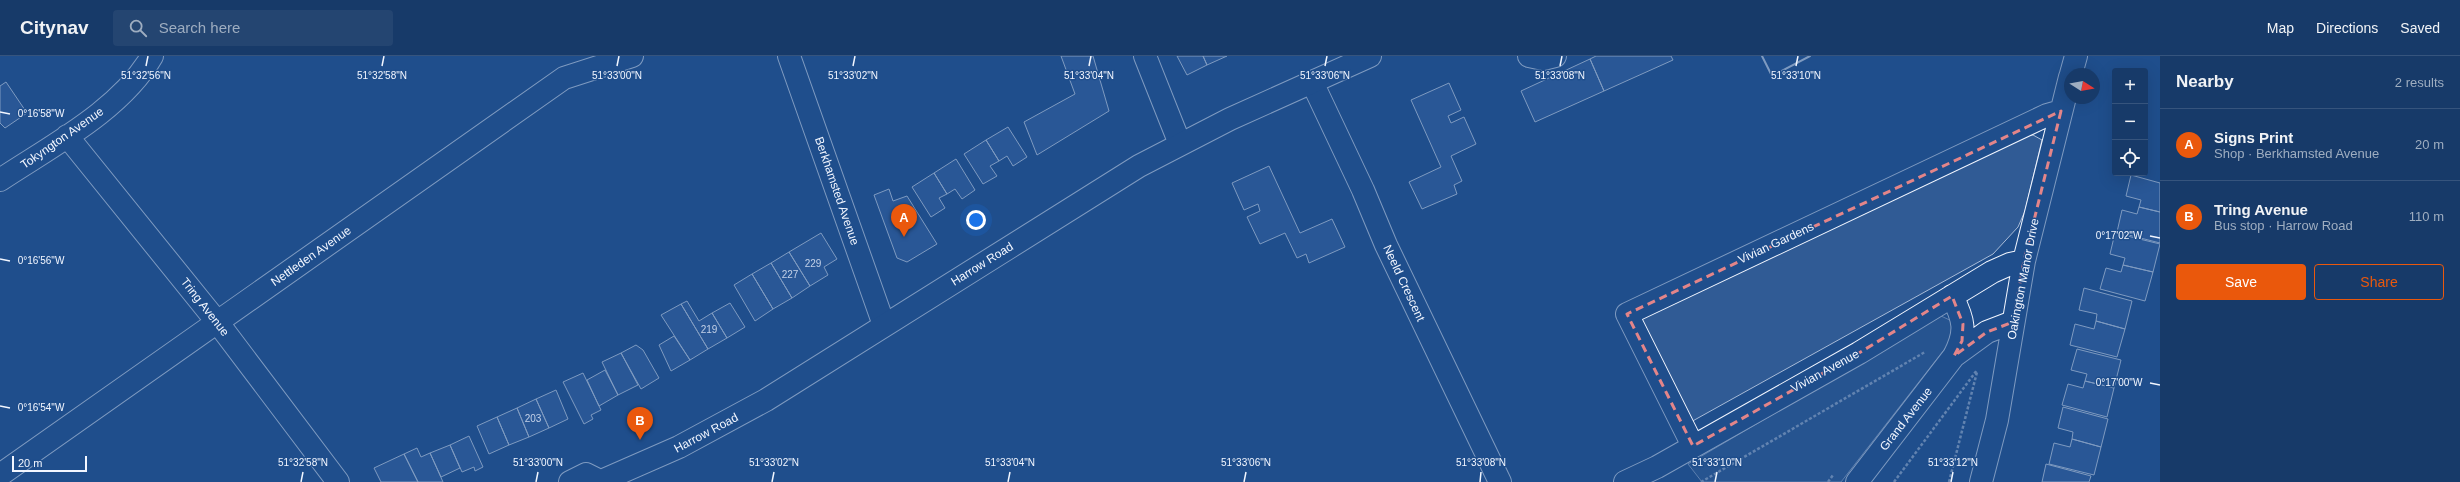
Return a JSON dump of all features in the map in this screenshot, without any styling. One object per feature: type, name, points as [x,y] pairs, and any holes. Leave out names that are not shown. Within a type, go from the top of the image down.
[{"type":"street","name":"Tokyngton Avenue","points":[[0,180],[67,136],[116,100],[144,71],[152,56]]},
{"type":"street","name":"Nettleden Avenue","points":[[0,475],[564,78],[632,56]]},
{"type":"street","name":"Berkhamsted Avenue","points":[[789,56],[884,325]]},
{"type":"street","points":[[1146,56],[1180,144]]},
{"type":"street","name":"Harrow Road","points":[[570,482],[586,474],[600,482],[679,447],[766,400],[1139,166],[1180,144],[1370,56]]},
{"type":"street","points":[[1529,56],[1544,59],[1555,56]]},
{"type":"street","points":[[2073,68],[2076,56]]},
{"type":"street","name":"Neeld Crescent","points":[[1312,82],[1363,190],[1386,245],[1500,482]]},
{"type":"street","name":"Oakington Manor Drive","points":[[1981,482],[1997,420],[2024,261],[2064,100]]},
{"type":"street","name":"Vivian Gardens","points":[[1693,446],[1627,314],[2040,119],[2061,111]]},
{"type":"street","name":"Tring Avenue","points":[[67,136],[218,322],[338,482]]},
{"type":"street","name":"Vivian Avenue","points":[[1625,482],[1693,446],[1859,353],[1992,272],[2010,264],[2024,261]]},
{"type":"street","name":"Grand Avenue","points":[[1857,482],[1954,356],[1962,341],[1963,324],[1952,296]]},
{"type":"street","name":"Grand Avenue","points":[[1954,356],[1987,332],[2013,322]]},
{"type":"path","points":[[1949,482],[1987,332]]},
{"type":"path","points":[[1701,482],[1927,351],[1917,363]]},
{"type":"path","points":[[1894,482],[1978,369]]},
{"type":"path","points":[[1828,482],[1837,470]]},
{"type":"highlighted area","points":[[2061,111],[2024,261],[2013,322],[1987,332],[1954,356],[1962,341],[1963,324],[1952,296],[1859,353],[1693,446],[1627,314]]},
{"type":"shaded area","points":[[2033,135],[2042,140],[2025,211],[2018,227],[1993,254],[1689,423],[1638,317],[2022,136]]},
{"type":"shaded area","points":[[1941,316],[1954,322],[1954,337],[1841,482],[1702,482],[1688,464]]},
{"type":"building","points":[[1061,56],[1093,56],[1109,111],[1037,155],[1024,122],[1075,94]]},
{"type":"building","points":[[1177,56],[1203,56],[1207,65],[1187,75]]},
{"type":"building","points":[[1203,56],[1227,56],[1207,65]]},
{"type":"building","points":[[1596,56],[1671,56],[1673,60],[1604,91],[1590,59]]},
{"type":"building","points":[[1590,59],[1604,91],[1535,122],[1521,91]]},
{"type":"building","points":[[6,82],[27,113],[5,128],[0,123],[0,86]]},
{"type":"building","points":[[1449,83],[1461,110],[1448,116],[1451,123],[1464,117],[1476,144],[1451,156],[1462,181],[1454,185],[1457,194],[1422,209],[1409,182],[1441,167],[1411,100]]},
{"type":"building","points":[[1008,127],[1027,157],[1013,166],[1007,156],[999,161],[986,140]]},
{"type":"building","points":[[986,140],[999,161],[990,166],[997,176],[983,184],[964,154]]},
{"type":"building","points":[[956,159],[975,190],[962,199],[955,189],[947,194],[934,173]]},
{"type":"building","points":[[1269,166],[1300,233],[1332,219],[1345,247],[1309,263],[1306,254],[1297,258],[1285,233],[1260,244],[1247,217],[1260,211],[1258,204],[1244,210],[1232,183]]},
{"type":"building","points":[[934,173],[947,194],[939,198],[945,208],[931,217],[912,187]]},
{"type":"building","points":[[2131,176],[2160,183],[2160,212],[2139,207],[2141,200],[2126,196]]},
{"type":"building","points":[[889,189],[893,201],[907,196],[937,244],[907,262],[897,258],[874,195]]},
{"type":"building","points":[[2139,207],[2160,212],[2160,243],[2117,232],[2122,210],[2137,214]]},
{"type":"building","points":[[821,233],[837,259],[824,267],[828,275],[810,286],[789,252]]},
{"type":"building","points":[[2115,233],[2160,244],[2153,272],[2123,265],[2125,258],[2110,254]]},
{"type":"building","points":[[789,252],[810,286],[792,298],[771,263]]},
{"type":"building","points":[[771,263],[792,298],[773,309],[752,274]]},
{"type":"building","points":[[2123,265],[2153,272],[2145,301],[2100,289],[2106,268],[2121,272]]},
{"type":"building","points":[[752,274],[773,309],[755,321],[734,285]]},
{"type":"building","points":[[2084,288],[2132,301],[2125,329],[2096,321],[2097,314],[2079,310]]},
{"type":"building","points":[[687,301],[699,321],[712,313],[727,338],[708,349],[681,304]]},
{"type":"building","points":[[730,303],[745,327],[727,338],[712,313]]},
{"type":"building","points":[[681,304],[708,349],[690,360],[661,315]]},
{"type":"building","points":[[2096,321],[2125,329],[2117,357],[2070,345],[2075,324],[2094,329]]},
{"type":"building","points":[[674,336],[690,360],[671,371],[659,345]]},
{"type":"building","points":[[636,345],[643,350],[659,378],[641,389],[621,353]]},
{"type":"building","points":[[2077,349],[2121,360],[2114,388],[2085,381],[2087,374],[2071,370]]},
{"type":"building","points":[[621,353],[638,385],[618,395],[602,362]]},
{"type":"building","points":[[605,370],[618,395],[599,406],[587,380]]},
{"type":"building","points":[[583,373],[601,410],[591,415],[593,419],[584,424],[563,382]]},
{"type":"building","points":[[2085,381],[2114,388],[2107,417],[2062,405],[2068,384],[2083,388]]},
{"type":"building","points":[[556,390],[568,419],[549,428],[536,399]]},
{"type":"building","points":[[536,399],[549,428],[529,437],[517,408]]},
{"type":"building","points":[[2063,407],[2108,419],[2101,447],[2072,439],[2073,432],[2058,428]]},
{"type":"building","points":[[517,408],[529,437],[509,445],[497,417]]},
{"type":"building","points":[[497,417],[509,445],[489,454],[477,426]]},
{"type":"building","points":[[469,436],[483,467],[475,471],[474,467],[462,472],[450,445]]},
{"type":"building","points":[[2072,439],[2101,447],[2094,475],[2049,464],[2054,443],[2070,447]]},
{"type":"building","points":[[450,445],[460,468],[441,477],[430,453]]},
{"type":"building","points":[[417,448],[421,457],[430,453],[443,482],[418,482],[404,454]]},
{"type":"building","points":[[404,454],[418,482],[381,482],[374,468]]},
{"type":"building","points":[[2046,464],[2091,476],[2089,482],[2042,482]]},
{"type":"wall","points":[[1762,56],[1772,76],[1810,56]]},
{"type":"place","name":"Signs Print","points":[[904,237]]},
{"type":"place","name":"Tring Avenue","points":[[640,440]]}]
